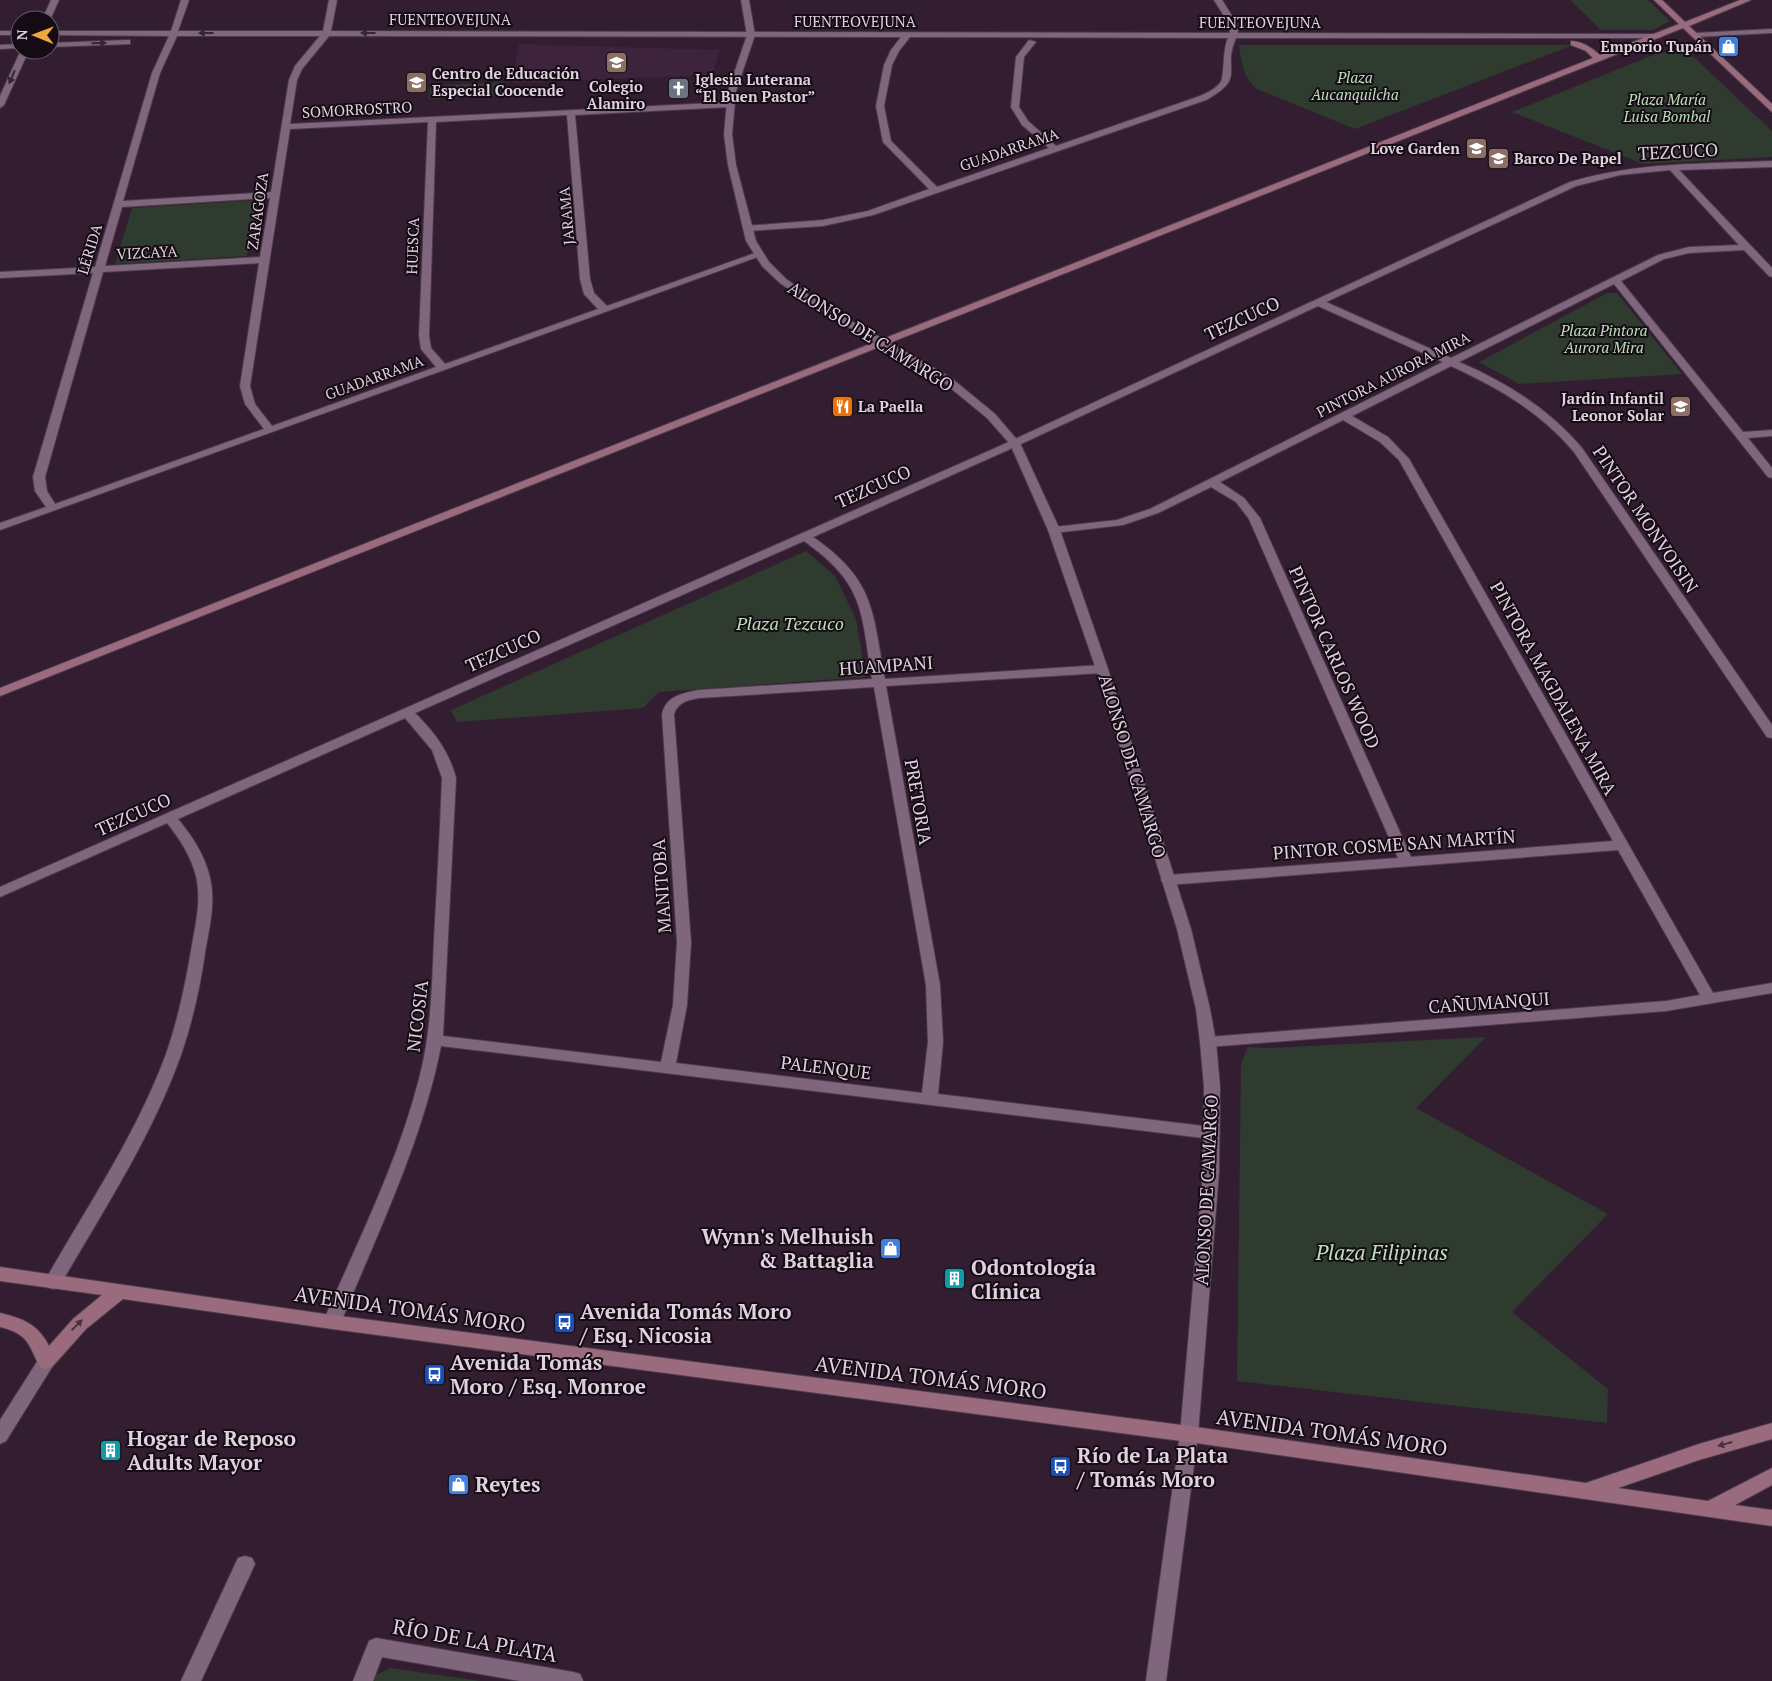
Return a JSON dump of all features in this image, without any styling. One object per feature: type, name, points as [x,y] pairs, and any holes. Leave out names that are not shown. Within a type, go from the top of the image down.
[{"type":"main road","points":[[1658,0],[1772,109]]},
{"type":"main road","points":[[0,692],[1747,0]]},
{"type":"main road","points":[[1574,42],[1589,49],[1599,59]]},
{"type":"main road","name":"AVENIDA TOMÁS MORO","points":[[0,1264],[53,1282]]},
{"type":"main road","name":"AVENIDA TOMÁS MORO","points":[[0,1274],[332,1322],[1189,1434],[1772,1518]]},
{"type":"main road","name":"AVENIDA TOMÁS MORO","points":[[0,1282],[53,1282]]},
{"type":"main road","points":[[46,1362],[63,1339],[85,1318],[119,1292]]},
{"type":"main road","points":[[0,1320],[21,1326],[35,1336],[40,1343],[46,1362]]},
{"type":"main road","points":[[1586,1491],[1699,1452],[1772,1431]]},
{"type":"main road","points":[[1710,1509],[1772,1476]]},
{"type":"street","name":"LÉRIDA","points":[[52,508],[40,491],[39,477],[156,73],[173,37],[185,0]]},
{"type":"street","points":[[327,33],[333,0]]},
{"type":"street","name":"ALONSO DE CAMARGO","points":[[745,0],[751,38],[730,104],[728,134],[732,165],[747,228],[758,255],[773,272],[800,294],[946,379],[990,416],[1015,443],[1054,530],[1102,669],[1184,929],[1203,1009],[1208,1042],[1212,1087],[1212,1133],[1210,1182],[1189,1434],[1156,1681]]},
{"type":"street","points":[[1218,0],[1234,28],[1232,39]]},
{"type":"street","points":[[1698,38],[1772,32]]},
{"type":"street","name":"FUENTEOVEJUNA","points":[[60,33],[320,41],[904,38],[1641,43]]},
{"type":"street","name":"FUENTEOVEJUNA","points":[[60,44],[173,37],[327,33],[751,38]]},
{"type":"street","name":"ZARAGOZA","points":[[270,430],[250,404],[245,386],[294,74],[327,33]]},
{"type":"street","name":"FUENTEOVEJUNA","points":[[904,38],[1032,42],[1659,36]]},
{"type":"street","points":[[1698,38],[1772,37]]},
{"type":"street","points":[[904,38],[888,65],[880,106],[886,142],[935,190]]},
{"type":"street","name":"GUADARRAMA","points":[[747,228],[807,224],[855,217],[885,209],[935,190],[1204,98],[1222,89],[1228,78],[1228,48],[1232,39]]},
{"type":"street","points":[[1032,42],[1020,57],[1015,107],[1025,123],[1055,149]]},
{"type":"street","points":[[0,105],[20,60]]},
{"type":"street","name":"SOMORROSTRO","points":[[286,127],[730,104]]},
{"type":"street","name":"JARAMA","points":[[571,112],[585,279],[589,294],[605,310]]},
{"type":"street","name":"HUESCA","points":[[432,119],[424,336],[426,349],[443,368]]},
{"type":"street","name":"TEZCUCO","points":[[0,892],[1015,443],[1573,184],[1617,173],[1674,168],[1772,164]]},
{"type":"street","points":[[1674,168],[1772,274]]},
{"type":"street","points":[[118,204],[274,195]]},
{"type":"street","name":"PINTORA AURORA MIRA","points":[[1054,530],[1104,525],[1138,518],[1655,260],[1674,253],[1746,247]]},
{"type":"street","name":"GUADARRAMA","points":[[0,527],[758,255]]},
{"type":"street","name":"VIZCAYA","points":[[0,275],[265,260]]},
{"type":"street","points":[[1615,279],[1772,475]]},
{"type":"street","name":"PINTOR MONVOISIN","points":[[1318,302],[1451,362],[1521,397],[1551,420],[1566,435],[1772,734]]},
{"type":"street","name":"PINTORA MAGDALENA MIRA","points":[[1343,416],[1391,444],[1404,459],[1710,1000]]},
{"type":"street","points":[[1740,435],[1772,433]]},
{"type":"street","name":"PINTOR CARLOS WOOD","points":[[1212,482],[1240,500],[1254,518],[1406,862]]},
{"type":"street","name":"PRETORIA","points":[[804,536],[836,559],[859,586],[866,608],[933,985],[937,1018],[935,1064],[930,1099]]},
{"type":"street","name":"HUAMPANI","points":[[674,702],[690,695],[1102,669]]},
{"type":"street","name":"MANITOBA","points":[[667,1068],[676,1036],[684,972],[684,942],[668,714],[670,706],[674,702]]},
{"type":"street","name":"NICOSIA","points":[[332,1322],[412,1128],[427,1079],[435,1040],[439,995],[449,778],[447,765],[435,742],[406,712]]},
{"type":"street","points":[[53,1282],[123,1160],[148,1112],[173,1054],[185,1019],[194,982],[206,894],[197,857],[188,841],[169,817]]},
{"type":"street","name":"PINTOR COSME SAN MARTÍN","points":[[1168,880],[1623,845]]},
{"type":"street","name":"CAÑUMANQUI","points":[[1208,1042],[1605,1012],[1710,1000],[1772,988]]},
{"type":"street","name":"PALENQUE","points":[[435,1040],[1212,1133]]},
{"type":"street","points":[[0,1436],[46,1362]]},
{"type":"street","points":[[191,1681],[245,1564]]},
{"type":"street","name":"RÍO DE LA PLATA","points":[[363,1681],[376,1647],[573,1681]]},
{"type":"shaded area","name":"Colegio Alamiro","points":[[519,44],[720,50],[712,75],[512,83]]},
{"type":"green space","points":[[1570,0],[1648,0],[1670,21],[1653,30],[1601,30]]},
{"type":"green space","name":"Plaza Aucanquilcha","points":[[1239,45],[1573,45],[1355,129],[1257,89],[1248,79],[1242,64]]},
{"type":"green space","name":"Plaza María Luisa Bombal","points":[[1679,52],[1695,58],[1772,131],[1772,157],[1643,164],[1512,112],[1658,53]]},
{"type":"green space","points":[[502,82],[501,96],[429,99],[430,86]]},
{"type":"green space","points":[[259,200],[247,256],[115,264],[132,208]]},
{"type":"green space","name":"Plaza Pintora Aurora Mira","points":[[1607,293],[1617,293],[1682,374],[1519,384],[1479,362]]},
{"type":"green space","name":"Plaza Tezcuco","points":[[806,551],[835,576],[856,619],[866,677],[659,692],[643,708],[457,722],[451,710]]},
{"type":"green space","name":"Plaza Filipinas","points":[[1486,1037],[1416,1108],[1608,1214],[1512,1312],[1608,1389],[1607,1423],[1237,1381],[1241,1064],[1248,1047],[1269,1048]]},
{"type":"green space","points":[[390,1668],[481,1681],[373,1681],[374,1676]]},
{"type":"place","name":"Emporio Tupán","points":[[1728,46]]},
{"type":"place","name":"Colegio Alamiro","points":[[616,63]]},
{"type":"place","name":"Centro de Educación Especial Coocende","points":[[416,82]]},
{"type":"place","name":"Iglesia Luterana “El Buen Pastor”","points":[[679,88]]},
{"type":"place","name":"Love Garden","points":[[1476,148]]},
{"type":"place","name":"Barco De Papel","points":[[1498,158]]},
{"type":"place","name":"La Paella","points":[[842,406]]},
{"type":"place","name":"Jardín Infantil Leonor Solar","points":[[1680,407]]},
{"type":"place","name":"Wynn's Melhuish & Battaglia","points":[[890,1248]]},
{"type":"place","name":"Odontología Clínica","points":[[955,1279]]},
{"type":"place","name":"Avenida Tomás Moro / Esq. Nicosia","points":[[564,1323]]},
{"type":"place","name":"Avenida Tomás Moro / Esq. Monroe","points":[[434,1374]]},
{"type":"place","name":"Hogar de Reposo Adults Mayor","points":[[111,1450]]},
{"type":"place","name":"Río de La Plata / Tomás Moro","points":[[1061,1467]]},
{"type":"place","name":"Reytes","points":[[459,1484]]}]
